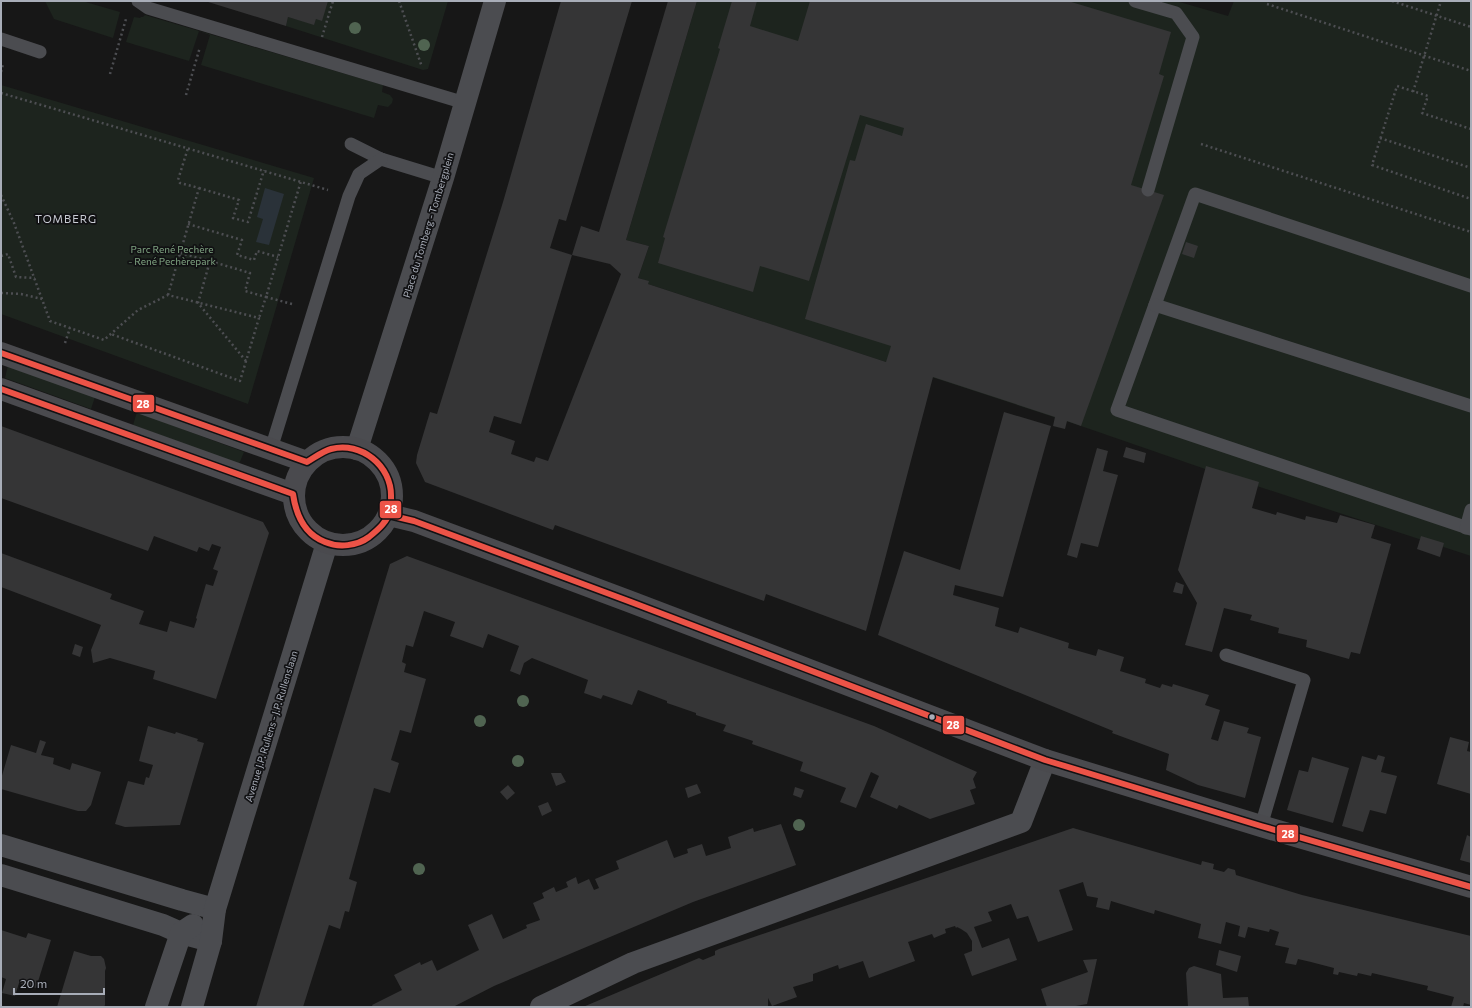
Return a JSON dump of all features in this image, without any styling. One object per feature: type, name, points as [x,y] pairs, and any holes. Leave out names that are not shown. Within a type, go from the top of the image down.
[{"type":"street","name":"Place du Tomberg - Tombergplein","points":[[357,448],[443,178],[495,1]]},
{"type":"street","points":[[1,353],[307,462]]},
{"type":"street","points":[[1,389],[293,494]]},
{"type":"street","points":[[344,446],[357,448],[370,454],[388,475],[392,488],[392,502],[389,515],[381,528],[370,538],[357,544],[342,546],[327,543],[316,538],[305,529],[298,519],[294,507],[293,494],[295,482],[300,471],[307,462],[318,453],[330,448],[344,446]]},
{"type":"street","points":[[389,515],[414,521],[616,596],[1045,760],[1261,826],[1471,887]]},
{"type":"street","name":"Avenue J.P. Rullens - J.P. Rullenslaan","points":[[192,1007],[211,941],[215,908],[327,543]]},
{"type":"street","points":[[541,1007],[633,963],[1021,822],[1045,760]]},
{"type":"street","points":[[1,845],[182,900],[215,908]]},
{"type":"street","points":[[1,875],[211,941]]},
{"type":"street","points":[[156,1007],[182,933],[215,908]]},
{"type":"lane","points":[[138,1],[148,8],[465,103]]},
{"type":"lane","points":[[1134,1],[1176,13],[1193,37],[1148,190]]},
{"type":"lane","points":[[1,39],[40,52]]},
{"type":"lane","points":[[351,144],[380,159],[443,178]]},
{"type":"lane","points":[[271,448],[349,196],[359,174],[380,159]]},
{"type":"lane","points":[[1471,286],[1195,194],[1117,410],[1468,528],[1471,510]]},
{"type":"lane","points":[[1155,305],[1471,406]]},
{"type":"lane","points":[[1226,655],[1304,680],[1261,826]]},
{"type":"path","points":[[315,58],[332,1]]},
{"type":"path","points":[[399,1],[423,70]]},
{"type":"path","points":[[1392,1],[1471,27]]},
{"type":"path","points":[[1413,92],[1441,1]]},
{"type":"path","points":[[1267,4],[1471,71]]},
{"type":"path","points":[[110,74],[127,14]]},
{"type":"path","points":[[186,95],[202,40]]},
{"type":"path","points":[[1,63],[4,64],[1,72]]},
{"type":"path","points":[[1471,129],[1422,113],[1428,96],[1397,86],[1372,165],[1471,199]]},
{"type":"path","points":[[1,93],[349,196]]},
{"type":"path","points":[[1380,138],[1471,168]]},
{"type":"path","points":[[1201,144],[1471,232]]},
{"type":"path","points":[[188,148],[178,180],[180,183],[239,200],[233,218],[248,222],[264,170]]},
{"type":"path","points":[[111,334],[240,382],[301,181]]},
{"type":"path","points":[[168,295],[199,188]]},
{"type":"path","points":[[1,195],[14,223],[50,321],[104,340],[138,310],[168,295],[259,318]]},
{"type":"path","points":[[188,224],[242,240],[237,255],[254,260],[257,251],[278,257]]},
{"type":"path","points":[[180,253],[250,273],[245,291],[274,298]]},
{"type":"path","points":[[1,256],[8,254],[16,277],[35,278]]},
{"type":"path","points":[[198,303],[210,261]]},
{"type":"path","points":[[1,293],[21,294],[42,299]]},
{"type":"path","points":[[198,303],[247,361]]},
{"type":"path","points":[[65,343],[70,328]]},
{"type":"green space","points":[[45,1],[82,1],[120,12],[113,38],[54,19]]},
{"type":"green space","points":[[328,1],[448,1],[428,69],[423,70],[286,26],[288,17],[314,24]]},
{"type":"green space","points":[[697,1],[1176,1],[1228,16],[1234,1],[1471,1],[1471,556],[648,284],[648,281],[638,278],[649,246],[626,240]]},
{"type":"green space","points":[[145,15],[383,85],[382,92],[390,95],[393,99],[392,103],[388,107],[378,105],[374,118],[201,65],[210,35],[199,31],[189,61],[126,42],[134,17],[140,18]]},
{"type":"green space","name":"Parc René Pechère - René Pechèrepark","points":[[1,85],[314,178],[248,404],[1,314]]},
{"type":"green space","points":[[8,365],[95,397],[91,409],[5,378]]},
{"type":"green space","points":[[137,412],[244,452],[239,464],[133,425]]},
{"type":"shaded area","points":[[265,188],[284,194],[269,245],[256,242],[263,219],[257,217]]},
{"type":"building","points":[[205,1],[328,1],[322,21],[316,19],[314,25],[288,17],[286,26]]},
{"type":"building","points":[[561,1],[632,1],[566,221],[559,219],[550,248],[572,255],[581,226],[599,232],[668,1],[697,1],[626,240],[649,246],[638,278],[649,281],[648,284],[886,362],[891,346],[805,319],[850,160],[855,161],[866,124],[902,136],[904,128],[860,115],[809,281],[760,266],[753,292],[658,263],[665,238],[663,237],[720,49],[718,48],[732,1],[757,1],[750,26],[798,41],[810,1],[1068,1],[1171,32],[1159,74],[1164,76],[1131,185],[1164,195],[1081,426],[1067,421],[1065,429],[1053,426],[1055,417],[933,377],[866,631],[766,594],[764,601],[555,525],[553,530],[425,482],[416,463],[417,455],[430,412],[437,414],[503,202]],"holes":[[[572,255],[610,264],[621,274],[548,461],[536,457],[534,462],[511,454],[515,441],[489,432],[494,416],[521,424]]]},
{"type":"building","points":[[1186,242],[1198,246],[1194,258],[1182,254]]},
{"type":"building","points":[[1004,412],[1051,426],[1003,597],[955,585],[953,595],[999,608],[995,626],[1018,633],[1020,627],[1069,643],[1068,648],[1096,656],[1098,649],[1124,657],[1120,671],[1146,679],[1145,683],[1160,688],[1162,684],[1172,687],[1173,684],[1209,695],[1205,705],[1220,710],[1211,739],[1218,741],[1224,721],[1249,728],[1247,733],[1261,737],[1245,798],[1198,785],[1166,770],[1169,754],[1112,733],[1113,731],[878,635],[904,551],[960,570]]},
{"type":"building","points":[[1,426],[263,522],[269,533],[216,699],[153,679],[155,671],[110,658],[93,663],[91,650],[101,625],[1,587],[1,553],[112,594],[110,599],[144,611],[139,624],[167,632],[170,621],[194,628],[206,584],[213,586],[218,571],[213,569],[221,547],[212,544],[209,551],[199,547],[197,552],[154,536],[148,551],[1,498]]},
{"type":"building","points":[[1126,447],[1146,453],[1144,463],[1123,457]]},
{"type":"building","points":[[1097,448],[1108,451],[1103,471],[1118,475],[1098,547],[1081,543],[1077,558],[1067,555]]},
{"type":"building","points":[[1206,466],[1259,482],[1252,508],[1276,515],[1277,512],[1305,520],[1306,516],[1337,523],[1340,515],[1375,525],[1371,538],[1391,544],[1360,654],[1351,652],[1349,659],[1306,647],[1307,640],[1278,633],[1279,628],[1250,620],[1252,615],[1224,608],[1212,652],[1185,645],[1197,603],[1178,570]]},
{"type":"building","points":[[1421,536],[1444,543],[1440,557],[1417,549]]},
{"type":"building","points":[[407,556],[874,726],[977,772],[973,779],[976,788],[970,790],[975,804],[930,819],[899,805],[897,809],[870,797],[879,776],[871,772],[856,808],[840,802],[846,788],[800,771],[803,762],[752,744],[753,741],[723,731],[726,725],[696,715],[696,713],[667,703],[667,701],[638,690],[632,705],[603,695],[601,699],[584,693],[588,680],[532,658],[524,663],[520,675],[510,671],[519,646],[488,634],[483,648],[450,636],[455,622],[424,611],[413,647],[406,645],[402,662],[406,664],[404,672],[426,679],[411,733],[400,730],[391,760],[399,763],[390,793],[374,788],[349,879],[357,882],[349,912],[345,911],[340,929],[329,925],[303,1007],[256,1007],[390,564]]},
{"type":"building","points":[[1176,582],[1184,585],[1182,594],[1173,592]]},
{"type":"building","points":[[75,644],[83,647],[80,657],[72,654]]},
{"type":"building","points":[[148,726],[175,734],[176,732],[198,739],[197,741],[204,743],[180,825],[125,827],[115,824],[128,781],[144,785],[146,777],[149,778],[153,765],[139,761]]},
{"type":"building","points":[[1450,737],[1469,742],[1467,751],[1471,752],[1471,794],[1437,784]]},
{"type":"building","points":[[40,740],[46,742],[41,755],[54,758],[53,764],[70,770],[72,763],[101,772],[91,805],[86,811],[78,811],[1,789],[1,779],[11,745],[36,753]]},
{"type":"building","points":[[1378,755],[1385,757],[1381,772],[1397,776],[1386,814],[1370,810],[1363,832],[1342,826],[1362,756],[1376,760]]},
{"type":"building","points":[[1312,757],[1349,768],[1333,823],[1287,810],[1299,770],[1308,772]]},
{"type":"building","points":[[551,773],[561,773],[566,782],[556,786]]},
{"type":"building","points":[[697,784],[701,793],[688,798],[685,788]]},
{"type":"building","points":[[508,785],[515,793],[507,800],[500,792]]},
{"type":"building","points":[[795,787],[804,790],[801,798],[793,795]]},
{"type":"building","points":[[548,802],[552,811],[542,816],[538,806]]},
{"type":"building","points":[[781,824],[796,865],[693,902],[494,986],[453,1007],[373,1007],[372,1005],[402,990],[394,975],[420,962],[421,965],[432,960],[437,971],[479,950],[468,925],[492,914],[503,939],[527,928],[526,925],[540,920],[533,903],[544,898],[542,893],[554,887],[556,892],[568,887],[566,882],[576,877],[578,884],[589,879],[594,890],[599,888],[595,879],[619,869],[616,861],[667,840],[674,858],[688,853],[687,849],[702,844],[706,856],[731,848],[728,837],[753,828],[754,832]]},
{"type":"building","points":[[1073,828],[1201,865],[1202,861],[1214,864],[1213,869],[1224,872],[1228,868],[1235,870],[1236,875],[1302,895],[1471,936],[1471,1005],[1464,1003],[1463,1007],[1451,1007],[1454,997],[1427,990],[1428,986],[1372,973],[1371,976],[1358,973],[1357,976],[1339,972],[1338,975],[1333,974],[1334,968],[1298,959],[1296,965],[1285,963],[1289,948],[1275,945],[1279,932],[1270,929],[1269,932],[1248,927],[1245,938],[1238,936],[1240,926],[1226,922],[1221,944],[1198,938],[1201,924],[1155,910],[1154,914],[1111,901],[1109,910],[1096,907],[1098,898],[1087,896],[1083,882],[1059,890],[1073,930],[1038,942],[1028,916],[1017,919],[1011,904],[988,912],[992,921],[974,927],[982,948],[1009,938],[1017,960],[972,976],[964,954],[972,951],[972,941],[967,933],[957,927],[956,928],[955,926],[945,929],[946,933],[934,938],[932,934],[908,942],[915,961],[869,978],[863,961],[839,969],[838,965],[813,974],[813,981],[793,987],[797,997],[772,1006],[768,998],[768,1007],[583,1007],[699,958],[703,960],[715,955],[715,951],[719,949]]},
{"type":"building","points":[[1467,835],[1471,837],[1471,863],[1460,860]]},
{"type":"building","points":[[1,930],[26,938],[28,933],[51,940],[36,988],[19,983],[15,996],[2,993],[6,979],[1,977]]},
{"type":"building","points":[[1219,950],[1241,956],[1237,972],[1216,965]]},
{"type":"building","points":[[74,951],[91,956],[101,956],[104,959],[106,968],[104,1007],[57,1007]]},
{"type":"building","points":[[1097,959],[1087,1004],[1070,1007],[1047,1007],[1041,989],[1088,972],[1083,960]]},
{"type":"building","points":[[1194,966],[1221,974],[1223,998],[1248,997],[1249,1007],[1188,1007],[1186,973],[1189,968]]},
{"type":"transit line","name":"28","points":[[1,353],[307,462],[331,449],[342,447],[363,452],[373,458],[386,475],[390,486],[391,509],[382,525],[364,540],[348,545],[330,544],[318,539],[306,529],[296,509],[293,494],[1,389]]},
{"type":"transit line","name":"28","points":[[389,515],[414,521],[631,602],[1045,760],[1261,826],[1471,887]]},
{"type":"district","name":"TOMBERG","points":[[66,219]]}]
